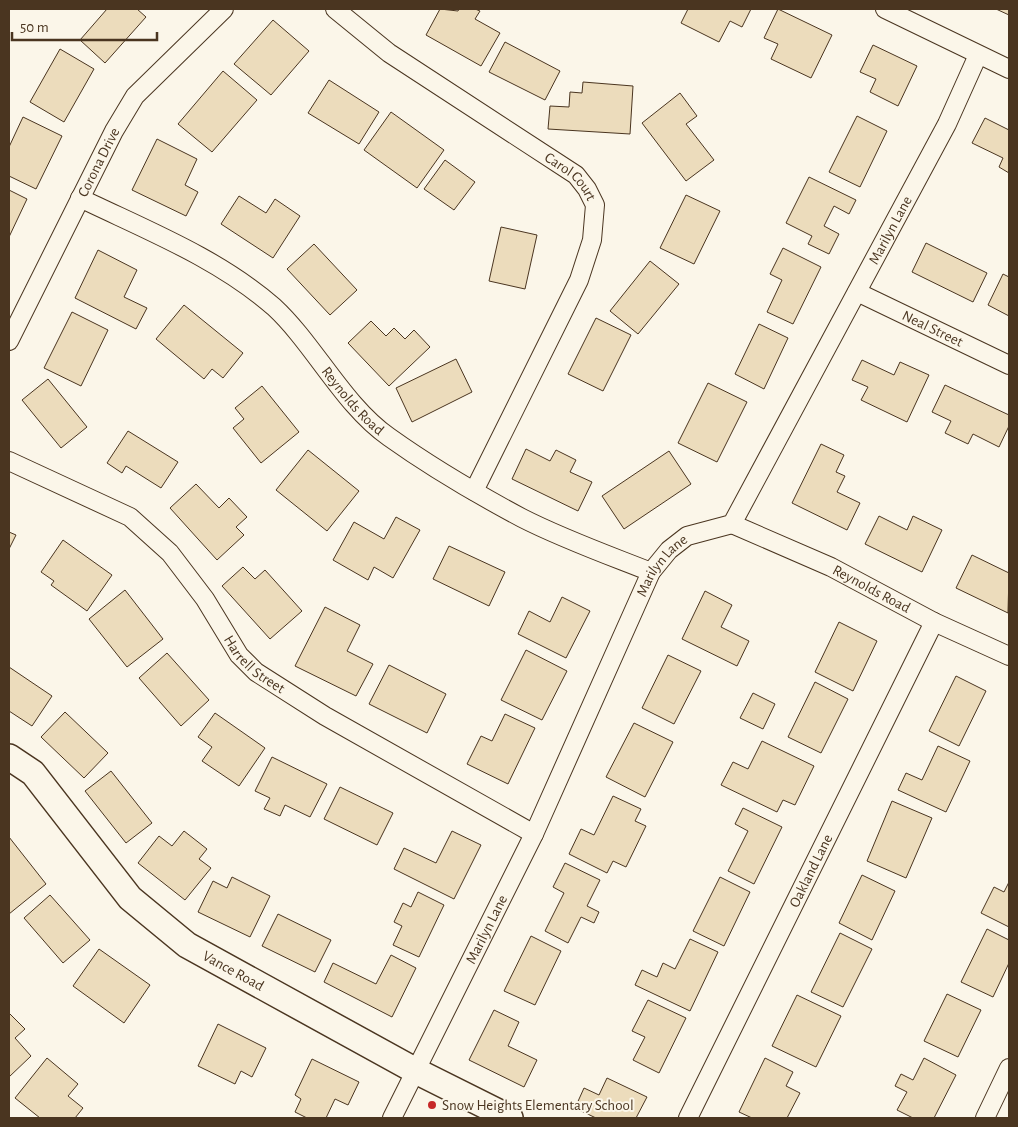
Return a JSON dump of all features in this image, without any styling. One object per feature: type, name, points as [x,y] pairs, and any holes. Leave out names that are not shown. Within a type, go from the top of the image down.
[{"type":"street","name":"Corona Drive","points":[[9,341],[114,130],[135,96],[224,9]]},
{"type":"street","name":"Carol Court","points":[[335,9],[389,53],[576,175],[595,205],[592,240],[579,280],[474,491]]},
{"type":"street","points":[[885,9],[1009,69]]},
{"type":"street","name":"Marilyn Lane","points":[[392,1118],[534,834],[651,572],[669,550],[687,536],[732,524],[947,124],[978,55]]},
{"type":"street","name":"Reynolds Road","points":[[80,198],[232,274],[275,308],[368,419],[388,437],[474,491],[523,518],[566,538],[651,572]]},
{"type":"street","name":"Neal Street","points":[[856,292],[1009,365]]},
{"type":"street","name":"Harrell Street","points":[[9,461],[130,518],[170,553],[205,599],[239,655],[256,672],[325,716],[534,834]]},
{"type":"street","name":"Reynolds Road","points":[[732,524],[831,567],[934,622],[1009,656]]},
{"type":"street","name":"Oakland Lane","points":[[688,1118],[934,622]]},
{"type":"street","name":"Vance Road","points":[[9,757],[33,773],[130,898],[187,945],[416,1071],[510,1118]]},
{"type":"street","points":[[984,1118],[1009,1068]]},
{"type":"building","points":[[107,9],[137,9],[146,17],[105,63],[80,40]]},
{"type":"building","points":[[440,9],[458,11],[459,9],[475,9],[480,11],[475,19],[500,33],[481,66],[426,35]]},
{"type":"building","points":[[688,9],[751,9],[742,27],[730,21],[719,42],[681,23]]},
{"type":"building","points":[[778,9],[832,35],[811,78],[771,59],[778,44],[764,38]]},
{"type":"building","points":[[996,9],[1009,9],[1009,15]]},
{"type":"building","points":[[273,20],[309,51],[271,95],[234,64]]},
{"type":"building","points":[[505,42],[560,71],[545,100],[489,72]]},
{"type":"building","points":[[873,45],[917,66],[898,106],[870,92],[876,79],[860,72]]},
{"type":"building","points":[[60,49],[94,69],[64,122],[30,102]]},
{"type":"building","points":[[223,71],[257,100],[212,152],[178,124]]},
{"type":"building","points":[[329,80],[379,112],[359,144],[308,113]]},
{"type":"building","points":[[583,82],[633,86],[630,134],[548,129],[550,106],[569,107],[570,92],[582,93]]},
{"type":"building","points":[[680,93],[697,116],[686,124],[714,160],[686,181],[642,123]]},
{"type":"building","points":[[391,112],[444,150],[417,188],[364,150]]},
{"type":"building","points":[[857,116],[887,131],[860,187],[829,172]]},
{"type":"building","points":[[23,117],[62,136],[36,189],[9,176],[9,147]]},
{"type":"building","points":[[985,118],[1009,130],[1009,173],[999,167],[1003,158],[972,143]]},
{"type":"building","points":[[157,139],[197,159],[185,185],[198,192],[186,216],[132,190]]},
{"type":"building","points":[[445,160],[475,182],[454,210],[424,189]]},
{"type":"building","points":[[809,177],[856,200],[849,214],[834,206],[824,226],[839,234],[829,254],[808,244],[812,236],[786,223]]},
{"type":"building","points":[[9,190],[27,199],[9,237]]},
{"type":"building","points":[[686,195],[720,211],[694,264],[660,248]]},
{"type":"building","points":[[239,196],[266,213],[275,199],[300,216],[273,258],[221,224]]},
{"type":"building","points":[[501,227],[537,235],[525,289],[489,281]]},
{"type":"building","points":[[926,243],[987,273],[973,302],[912,272]]},
{"type":"building","points":[[314,244],[357,290],[330,315],[287,269]]},
{"type":"building","points":[[783,248],[821,267],[793,324],[767,312],[782,280],[770,274]]},
{"type":"building","points":[[98,250],[137,270],[124,297],[147,308],[136,329],[75,298]]},
{"type":"building","points":[[650,261],[679,284],[638,334],[610,311]]},
{"type":"building","points":[[1003,274],[1009,277],[1009,316],[988,305]]},
{"type":"building","points":[[184,305],[243,353],[223,378],[212,369],[204,379],[156,339]]},
{"type":"building","points":[[72,312],[108,330],[81,386],[44,368]]},
{"type":"building","points":[[596,318],[631,335],[603,391],[568,374]]},
{"type":"building","points":[[371,321],[386,336],[394,328],[405,339],[414,330],[430,347],[389,386],[348,343]]},
{"type":"building","points":[[759,324],[788,338],[764,389],[735,374]]},
{"type":"building","points":[[456,359],[472,392],[412,422],[396,388]]},
{"type":"building","points":[[862,360],[894,375],[900,362],[929,375],[907,422],[861,400],[868,387],[852,380]]},
{"type":"building","points":[[48,379],[87,427],[61,448],[22,400]]},
{"type":"building","points":[[708,383],[747,402],[717,462],[678,443]]},
{"type":"building","points":[[945,385],[1009,415],[1009,426],[999,447],[973,434],[968,444],[945,433],[951,421],[932,412]]},
{"type":"building","points":[[262,386],[299,432],[261,463],[233,428],[244,419],[235,408]]},
{"type":"building","points":[[128,431],[178,462],[161,488],[126,466],[122,473],[107,463]]},
{"type":"building","points":[[821,444],[844,455],[836,472],[845,476],[837,492],[860,503],[847,530],[792,503]]},
{"type":"building","points":[[526,449],[550,461],[556,450],[576,460],[570,472],[592,482],[578,511],[512,479]]},
{"type":"building","points":[[308,450],[359,491],[327,531],[276,490]]},
{"type":"building","points":[[669,451],[691,484],[624,529],[602,496]]},
{"type":"building","points":[[196,484],[219,508],[229,498],[247,517],[236,527],[244,535],[217,560],[170,508]]},
{"type":"building","points":[[879,516],[907,530],[913,516],[942,530],[922,572],[865,544]]},
{"type":"building","points":[[396,517],[420,530],[393,578],[374,567],[368,580],[333,560],[354,522],[384,539]]},
{"type":"building","points":[[9,532],[16,535],[9,549]]},
{"type":"building","points":[[63,540],[112,575],[87,611],[51,585],[54,581],[41,572]]},
{"type":"building","points":[[449,546],[505,572],[489,606],[433,579]]},
{"type":"building","points":[[972,555],[1009,573],[1008,613],[956,588]]},
{"type":"building","points":[[243,567],[255,579],[265,570],[302,611],[270,639],[222,586]]},
{"type":"building","points":[[125,590],[163,639],[127,667],[89,619]]},
{"type":"building","points":[[705,591],[732,605],[721,627],[749,641],[737,666],[682,639]]},
{"type":"building","points":[[562,597],[590,611],[566,658],[518,634],[529,611],[550,622]]},
{"type":"building","points":[[325,607],[360,625],[347,651],[373,664],[356,696],[295,666]]},
{"type":"building","points":[[839,622],[877,641],[853,691],[815,672]]},
{"type":"building","points":[[526,650],[567,671],[542,720],[501,700]]},
{"type":"building","points":[[167,653],[209,700],[181,726],[139,678]]},
{"type":"building","points":[[668,655],[701,671],[674,724],[642,708]]},
{"type":"building","points":[[389,665],[446,694],[427,733],[369,704]]},
{"type":"building","points":[[9,667],[52,696],[32,726],[9,711]]},
{"type":"building","points":[[956,676],[986,691],[959,746],[929,731]]},
{"type":"building","points":[[815,682],[848,699],[821,753],[788,737]]},
{"type":"building","points":[[753,693],[775,704],[763,729],[740,718]]},
{"type":"building","points":[[65,712],[108,753],[84,778],[41,737]]},
{"type":"building","points":[[215,713],[265,748],[239,786],[202,761],[212,747],[198,737]]},
{"type":"building","points":[[505,714],[535,728],[508,784],[467,764],[481,736],[492,741]]},
{"type":"building","points":[[634,723],[673,742],[645,797],[606,777]]},
{"type":"building","points":[[762,741],[814,766],[795,805],[783,800],[777,812],[721,785],[733,762],[748,769]]},
{"type":"building","points":[[938,746],[970,761],[946,812],[898,790],[906,773],[922,780]]},
{"type":"building","points":[[272,757],[327,784],[310,817],[285,805],[280,816],[264,809],[270,798],[255,791]]},
{"type":"building","points":[[111,771],[152,823],[126,843],[85,791]]},
{"type":"building","points":[[340,787],[393,813],[377,845],[324,819]]},
{"type":"building","points":[[613,796],[641,809],[635,821],[646,826],[626,867],[613,861],[607,873],[569,854],[581,829],[594,835]]},
{"type":"building","points":[[892,801],[932,818],[906,878],[867,861]]},
{"type":"building","points":[[743,808],[782,827],[754,884],[728,871],[748,831],[735,824]]},
{"type":"building","points":[[184,831],[207,849],[199,859],[211,868],[185,900],[138,863],[159,836],[172,846]]},
{"type":"building","points":[[452,831],[481,845],[454,899],[394,869],[404,848],[436,863]]},
{"type":"building","points":[[9,837],[46,884],[9,914]]},
{"type":"building","points":[[565,863],[600,880],[587,906],[599,912],[594,923],[581,917],[568,943],[545,931],[564,893],[553,887]]},
{"type":"building","points":[[862,875],[895,891],[872,940],[839,923]]},
{"type":"building","points":[[232,877],[270,896],[250,937],[198,912],[213,881],[227,888]]},
{"type":"building","points":[[720,877],[750,892],[724,946],[693,931]]},
{"type":"building","points":[[1009,882],[1009,927],[981,913],[994,887],[1004,892]]},
{"type":"building","points":[[418,892],[444,905],[419,957],[393,945],[402,926],[394,922],[403,903],[411,907]]},
{"type":"building","points":[[50,895],[90,940],[63,963],[24,918]]},
{"type":"building","points":[[278,914],[331,940],[315,972],[262,946]]},
{"type":"building","points":[[987,929],[1009,940],[1009,963],[993,997],[961,982]]},
{"type":"building","points":[[840,933],[872,949],[843,1007],[811,992]]},
{"type":"building","points":[[531,936],[561,951],[535,1005],[504,991]]},
{"type":"building","points":[[690,939],[718,952],[690,1011],[635,985],[642,970],[657,977],[663,963],[675,969]]},
{"type":"building","points":[[99,949],[150,985],[124,1023],[73,986]]},
{"type":"building","points":[[391,955],[416,968],[392,1017],[324,982],[333,963],[376,984]]},
{"type":"building","points":[[947,994],[981,1010],[958,1057],[924,1041]]},
{"type":"building","points":[[797,995],[841,1016],[816,1067],[772,1046]]},
{"type":"building","points":[[648,1000],[686,1018],[659,1073],[633,1060],[645,1037],[632,1031]]},
{"type":"building","points":[[494,1010],[519,1022],[508,1046],[537,1060],[524,1087],[469,1060]]},
{"type":"building","points":[[9,1013],[25,1029],[15,1038],[31,1056],[9,1077]]},
{"type":"building","points":[[218,1024],[266,1048],[252,1077],[241,1071],[235,1084],[198,1066]]},
{"type":"building","points":[[47,1058],[78,1084],[68,1096],[83,1108],[75,1118],[40,1118],[15,1098]]},
{"type":"building","points":[[765,1058],[793,1072],[786,1086],[800,1093],[787,1118],[752,1118],[739,1112]]},
{"type":"building","points":[[924,1058],[956,1075],[934,1118],[913,1118],[897,1110],[907,1092],[895,1086],[901,1074],[913,1080]]},
{"type":"building","points":[[312,1059],[359,1082],[348,1105],[335,1099],[326,1118],[307,1118],[295,1112],[301,1099],[295,1095]]},
{"type":"building","points":[[607,1078],[647,1097],[636,1118],[596,1118],[575,1108],[584,1088],[599,1095]]},
{"type":"place","name":"Snow Heights Elementary School","points":[[432,1105]]}]
